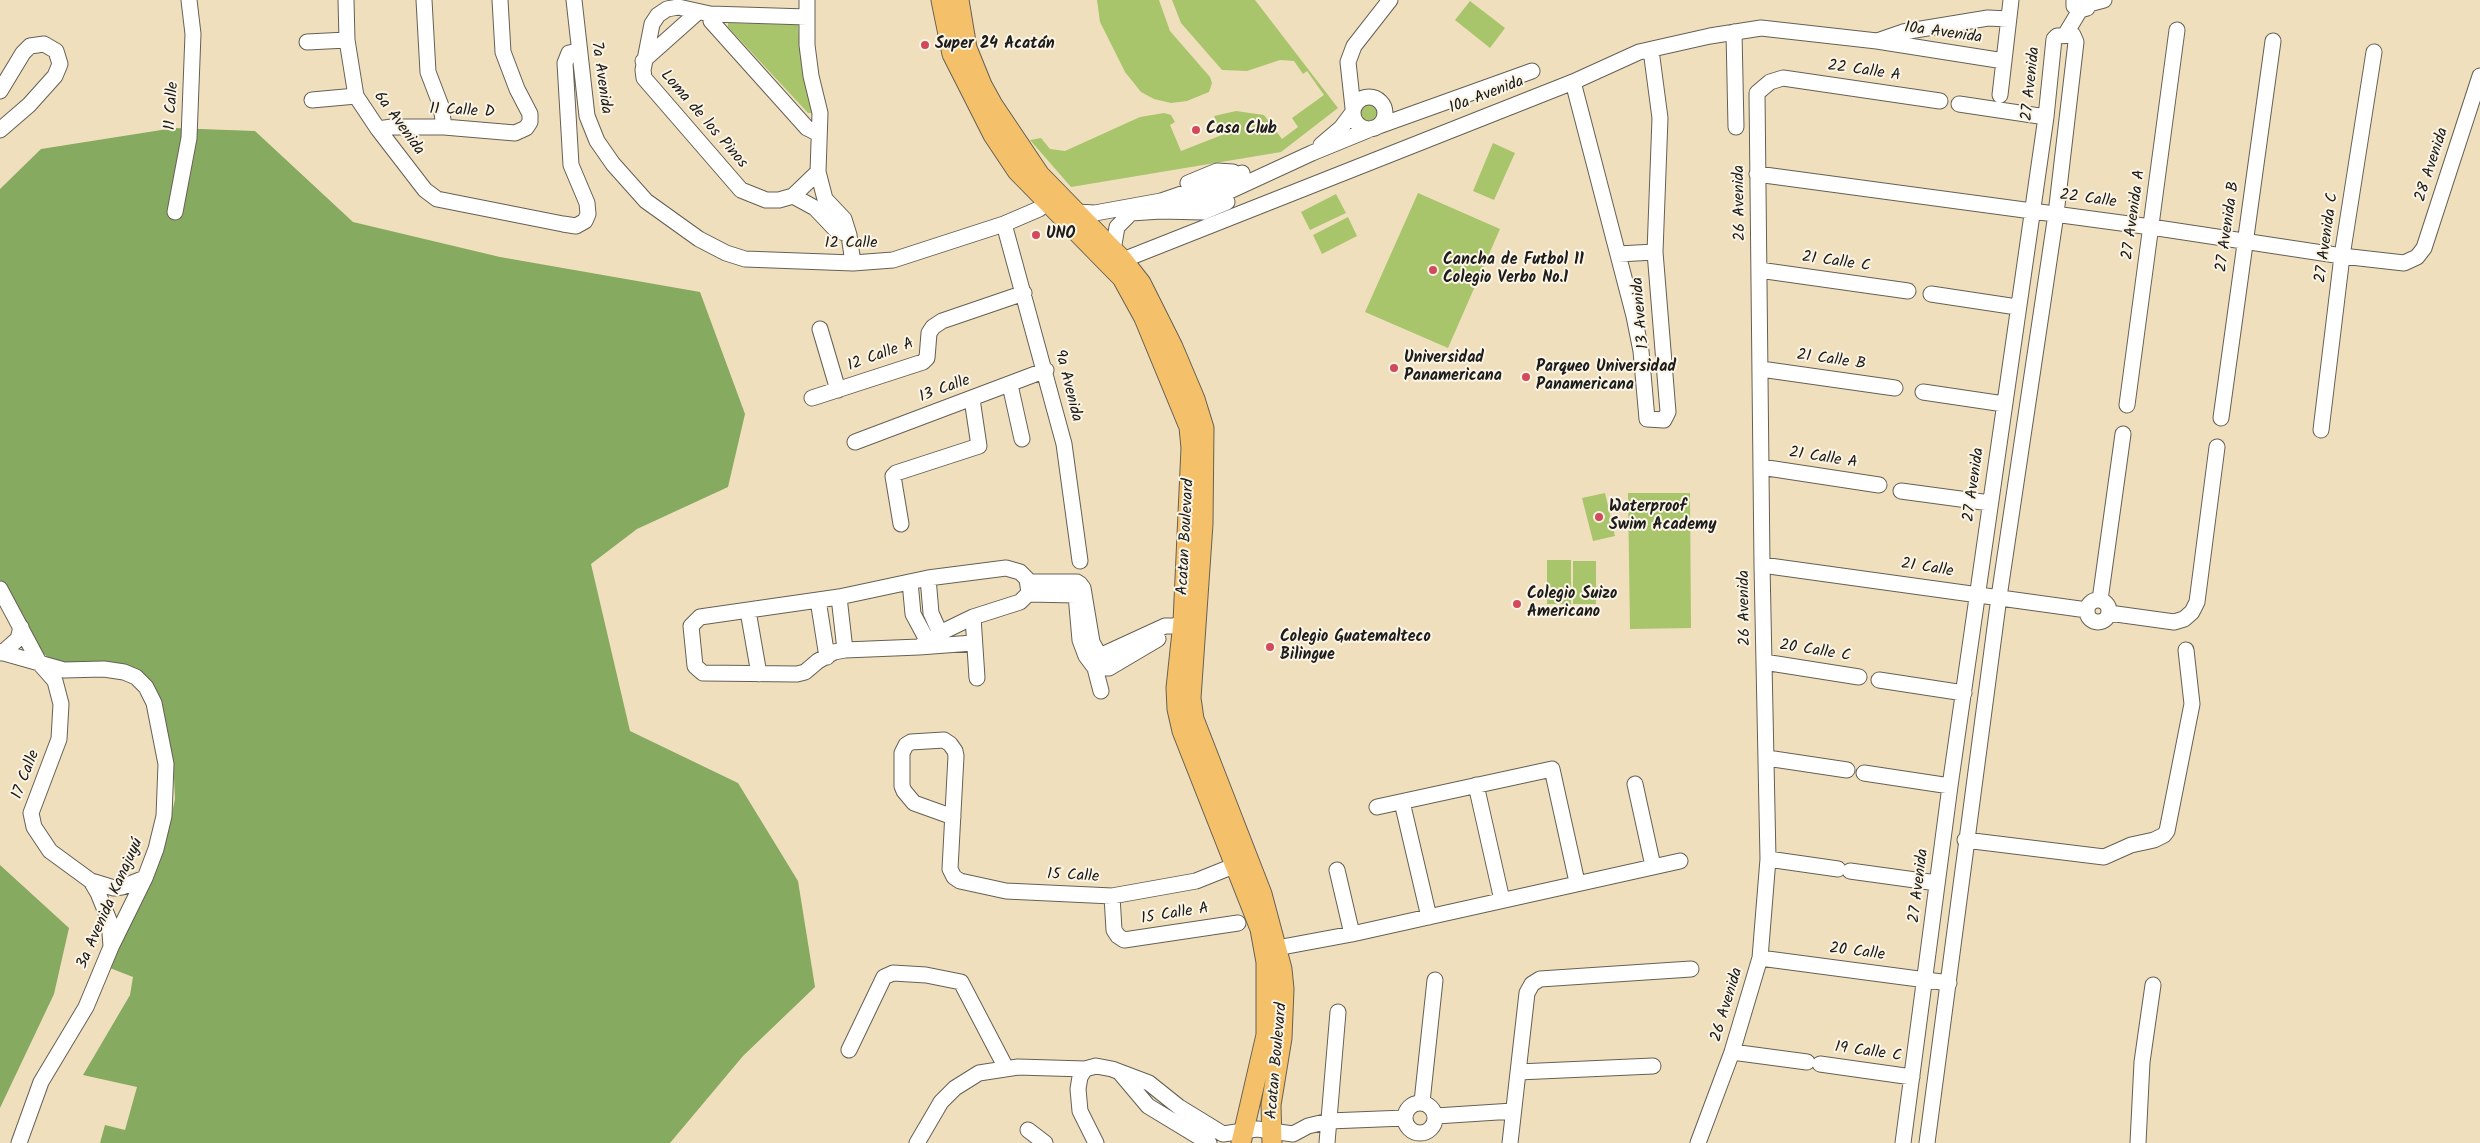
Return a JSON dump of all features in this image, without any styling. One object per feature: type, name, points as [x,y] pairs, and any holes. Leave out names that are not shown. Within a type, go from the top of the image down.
[{"type":"main road","name":"Acatan Boulevard","points":[[941,0],[952,54],[993,135],[1017,170],[1052,198],[1076,212],[1142,283],[1155,308],[1194,399],[1204,428],[1203,524],[1184,623],[1176,688],[1180,722],[1243,862],[1284,989],[1282,1038],[1271,1105],[1272,1137]]},
{"type":"main road","name":"Acatan Boulevard","points":[[959,0],[967,48],[982,85],[1052,198],[1112,267],[1134,298],[1190,427],[1191,448],[1184,623]]},
{"type":"main road","name":"Acatan Boulevard","points":[[1242,1137],[1266,1035],[1266,962],[1270,950]]},
{"type":"street","name":"11 Calle","points":[[175,212],[189,138],[193,34],[189,0]]},
{"type":"street","name":"6a Avenida","points":[[346,0],[347,40],[356,96],[378,129],[425,190],[437,199],[576,226],[584,222],[587,217],[588,206],[571,165],[564,63],[569,53],[578,51]]},
{"type":"street","points":[[424,0],[428,72],[444,117],[444,127]]},
{"type":"street","name":"11 Calle D","points":[[378,129],[392,127],[444,127],[515,133],[526,128],[530,118],[516,89],[503,52],[500,0]]},
{"type":"street","name":"7a Avenida","points":[[574,0],[578,51],[587,116],[592,132],[613,164],[646,201]]},
{"type":"street","points":[[807,0],[807,45],[811,76],[820,113],[818,172],[820,204],[835,229],[849,236],[852,263]]},
{"type":"street","points":[[1375,128],[1359,126],[1353,110],[1348,62],[1354,46],[1390,0]]},
{"type":"street","points":[[2000,95],[2011,0]]},
{"type":"street","points":[[2065,35],[2083,3],[2104,0]]},
{"type":"street","name":"Loma de los Pinos","points":[[793,196],[779,200],[766,200],[741,190],[644,78],[643,61],[652,24],[658,15],[673,7],[704,13],[807,17]]},
{"type":"street","points":[[643,61],[704,13],[807,128],[819,134]]},
{"type":"street","name":"10a Avenida","points":[[1877,41],[1903,32],[1988,18],[2008,19]]},
{"type":"street","name":"10a Avenida","points":[[1118,255],[1573,82],[1639,52],[1762,28],[1877,41],[2004,61]]},
{"type":"street","name":"27 Avenida A","points":[[2127,405],[2177,30]]},
{"type":"street","points":[[1734,32],[1736,127]]},
{"type":"street","name":"27 Avenida","points":[[1902,1143],[2017,307],[2046,116],[2054,40],[2057,36],[2073,36],[2076,42],[2056,214],[1999,598],[1927,1143]]},
{"type":"street","points":[[308,42],[347,40]]},
{"type":"street","name":"27 Avenida B","points":[[2221,418],[2273,41]]},
{"type":"street","points":[[0,91],[29,47],[38,43],[49,45],[59,58],[58,70],[29,105],[0,130]]},
{"type":"street","name":"13 Avenida","points":[[1573,82],[1641,351],[1647,419],[1651,421],[1664,420],[1668,412],[1655,252],[1660,118],[1651,50]]},
{"type":"street","name":"27 Avenida C","points":[[2321,430],[2342,256],[2374,52]]},
{"type":"street","points":[[1076,212],[1161,206],[1208,199],[1269,174],[1312,153],[1375,128],[1532,71]]},
{"type":"street","points":[[1348,73],[1378,101],[1383,119],[1375,128]]},
{"type":"street","name":"28 Avenida","points":[[2413,260],[2424,248],[2480,76]]},
{"type":"street","name":"22 Calle A","points":[[1783,78],[1940,101]]},
{"type":"street","name":"26 Avenida","points":[[1701,1143],[1732,1052],[1760,958],[1768,860],[1762,565],[1762,369],[1757,93],[1770,82],[1783,78]]},
{"type":"street","points":[[312,100],[356,96]]},
{"type":"street","points":[[1312,153],[1342,128],[1359,100],[1378,101],[1423,112]]},
{"type":"street","points":[[1959,104],[2046,116]]},
{"type":"street","points":[[818,172],[793,196],[820,204]]},
{"type":"street","points":[[1118,255],[1117,227],[1125,217],[1135,212],[1161,206],[1242,173],[1269,174]]},
{"type":"street","name":"22 Calle","points":[[1757,174],[2033,210],[2342,256],[2399,262],[2413,260]]},
{"type":"street","name":"12 Calle","points":[[646,201],[705,243],[732,256],[745,259],[852,263],[893,260],[1004,224],[1036,211],[1052,198]]},
{"type":"street","name":"9a Avenida","points":[[1004,224],[1046,370],[1064,444],[1080,561]]},
{"type":"street","points":[[1618,254],[1655,252]]},
{"type":"street","name":"21 Calle C","points":[[1759,270],[1908,291]]},
{"type":"street","name":"12 Calle A","points":[[812,398],[923,362],[927,358],[929,333],[938,324],[1024,293]]},
{"type":"street","points":[[1931,294],[2017,307]]},
{"type":"street","name":"12 Calle A","points":[[820,329],[838,390]]},
{"type":"street","name":"21 Calle B","points":[[1762,369],[1895,388]]},
{"type":"street","name":"13 Calle","points":[[856,442],[1046,370]]},
{"type":"street","points":[[1010,384],[1022,439]]},
{"type":"street","points":[[1923,392],[2004,404]]},
{"type":"street","points":[[901,524],[893,476],[896,473],[979,446],[972,399]]},
{"type":"street","points":[[2100,600],[2123,434]]},
{"type":"street","points":[[2100,600],[2108,606],[2109,613],[2174,622],[2189,616],[2196,602],[2218,447]]},
{"type":"street","name":"21 Calle A","points":[[1761,467],[1878,485]]},
{"type":"street","points":[[1901,491],[1990,503]]},
{"type":"street","name":"21 Calle","points":[[1762,565],[2087,610],[2089,617],[2095,622],[2106,619],[2109,613]]},
{"type":"street","points":[[973,643],[929,641],[844,650],[826,657],[802,673],[703,673],[695,666],[691,626],[694,620],[700,617],[818,600],[928,578],[1006,568],[1020,572],[1028,588]]},
{"type":"street","points":[[928,578],[931,613],[929,641]]},
{"type":"street","points":[[910,582],[914,614],[929,641]]},
{"type":"street","points":[[1028,588],[1083,588],[1090,647],[1101,691]]},
{"type":"street","points":[[929,641],[973,617],[1020,602],[1028,588]]},
{"type":"street","name":"17 Calle","points":[[0,590],[40,664],[55,680],[62,708],[59,739],[33,805],[31,817],[39,837],[50,851],[91,881],[114,888],[122,887],[145,878]]},
{"type":"street","points":[[839,596],[844,650]]},
{"type":"street","points":[[818,600],[826,657]]},
{"type":"street","points":[[2087,610],[2093,602],[2100,600]]},
{"type":"street","points":[[748,611],[758,674]]},
{"type":"street","points":[[973,617],[973,643],[977,678]]},
{"type":"street","points":[[1090,647],[1098,653],[1104,654],[1166,626],[1184,623]]},
{"type":"street","points":[[1094,668],[1109,668],[1184,623]]},
{"type":"street","points":[[1,653],[18,639],[20,627]]},
{"type":"street","points":[[1966,840],[2104,857],[2131,845],[2154,840],[2164,835],[2167,831],[2192,704],[2186,650]]},
{"type":"street","name":"3a Avenida Kanajuyú","points":[[1,653],[71,672],[104,669],[127,673],[136,677],[146,687],[154,703],[166,764],[167,789],[162,824],[145,878],[111,947],[86,1007],[41,1082],[19,1143]]},
{"type":"street","name":"20 Calle C","points":[[1764,662],[1859,677]]},
{"type":"street","points":[[59,692],[64,677],[71,672]]},
{"type":"street","points":[[1878,680],[1964,693]]},
{"type":"street","name":"15 Calle","points":[[953,816],[914,803],[904,791],[902,786],[902,753],[911,742],[944,740],[952,747],[956,756],[953,816],[950,869],[954,877],[960,882],[1006,891],[1112,896],[1196,882],[1243,862]]},
{"type":"street","points":[[1767,758],[1847,770]]},
{"type":"street","points":[[1377,807],[1552,768],[1577,882]]},
{"type":"street","points":[[1864,773],[1950,786]]},
{"type":"street","points":[[1634,784],[1654,866]]},
{"type":"street","points":[[1476,785],[1502,900]]},
{"type":"street","points":[[1402,802],[1429,916]]},
{"type":"street","points":[[1270,950],[1352,934],[1680,860]]},
{"type":"street","points":[[1768,860],[1938,884]]},
{"type":"street","points":[[1337,870],[1352,934]]},
{"type":"street","name":"17 Calle","points":[[91,881],[102,899],[108,917],[111,947]]},
{"type":"street","name":"15 Calle A","points":[[1112,896],[1114,930],[1118,936],[1128,940],[1238,923]]},
{"type":"street","name":"20 Calle","points":[[1760,958],[1949,983]]},
{"type":"street","points":[[1510,1143],[1527,993],[1536,981],[1690,969]]},
{"type":"street","points":[[849,1050],[884,977],[893,973],[926,975],[961,982],[1006,1068]]},
{"type":"street","points":[[1422,1102],[1435,980]]},
{"type":"street","points":[[2138,1143],[2142,1062],[2153,985]]},
{"type":"street","points":[[1327,1143],[1338,1012]]},
{"type":"street","name":"19 Calle C","points":[[1732,1052],[1912,1077]]},
{"type":"street","points":[[917,1143],[941,1102],[955,1088],[979,1074],[1006,1068],[1085,1069],[1096,1066],[1112,1069],[1121,1074],[1149,1082],[1179,1107],[1223,1134],[1242,1137],[1257,1129],[1272,1137],[1292,1139],[1308,1126],[1329,1121],[1405,1118]]},
{"type":"street","points":[[1518,1072],[1653,1066]]},
{"type":"street","points":[[1085,1069],[1080,1077],[1078,1089],[1080,1111],[1096,1143]]},
{"type":"street","points":[[1121,1074],[1148,1106],[1208,1143]]},
{"type":"street","points":[[1422,1102],[1430,1105],[1436,1116],[1436,1122],[1419,1138],[1411,1130],[1405,1118],[1408,1108],[1422,1102]]},
{"type":"street","points":[[1436,1116],[1513,1111]]},
{"type":"street","points":[[1028,1130],[1045,1143]]},
{"type":"green space","points":[[1097,0],[1159,0],[1170,31],[1210,77],[1212,83],[1209,92],[1187,101],[1171,103],[1154,99],[1141,92],[1125,72],[1100,22]]},
{"type":"green space","points":[[1172,0],[1255,0],[1338,108],[1281,152],[1071,187],[1030,140],[1041,138],[1050,149],[1065,151],[1140,117],[1164,113],[1171,115],[1175,122],[1170,125],[1181,151],[1222,135],[1214,116],[1236,111],[1264,115],[1282,139],[1298,127],[1292,118],[1324,95],[1307,71],[1303,74],[1294,61],[1280,60],[1247,71],[1222,70],[1181,23]]},
{"type":"green space","points":[[1470,1],[1505,28],[1490,48],[1455,20]]},
{"type":"green space","points":[[728,23],[798,25],[802,67],[814,113],[808,113],[728,27]]},
{"type":"green space","points":[[1368,101],[1376,104],[1379,112],[1376,120],[1368,123],[1360,120],[1357,112],[1360,104]]},
{"type":"green space","points":[[174,128],[255,131],[353,222],[500,257],[700,292],[745,414],[728,487],[637,529],[591,564],[630,731],[738,783],[798,881],[815,987],[743,1056],[670,1143],[100,1143],[105,1125],[125,1130],[137,1087],[83,1075],[130,995],[133,977],[110,968],[148,885],[169,827],[175,799],[174,779],[165,718],[146,678],[140,671],[118,663],[99,661],[64,664],[52,661],[43,653],[0,580],[0,189],[41,149]]},
{"type":"green space","points":[[1493,143],[1515,153],[1494,200],[1473,191]]},
{"type":"green space","name":"Cancha de Futbol 11 Colegio Verbo No.1","points":[[1418,193],[1500,229],[1448,348],[1365,312]]},
{"type":"green space","points":[[1336,194],[1346,213],[1310,230],[1301,212]]},
{"type":"green space","points":[[1348,217],[1357,236],[1322,254],[1313,235]]},
{"type":"green space","name":"Waterproof Swim Academy","points":[[1605,493],[1615,536],[1593,541],[1582,498]]},
{"type":"green space","points":[[1628,493],[1690,493],[1691,628],[1630,629]]},
{"type":"green space","points":[[1547,560],[1571,560],[1571,604],[1547,604]]},
{"type":"green space","points":[[1573,561],[1596,561],[1596,604],[1573,604]]},
{"type":"green space","points":[[0,865],[69,928],[54,994],[0,1108]]},
{"type":"place","name":"Super 24 Acatán","points":[[925,45]]},
{"type":"place","name":"Casa Club","points":[[1196,130]]},
{"type":"place","name":"UNO","points":[[1036,235]]},
{"type":"place","name":"Cancha de Futbol 11 Colegio Verbo No.1","points":[[1433,270]]},
{"type":"place","name":"Universidad Panamericana","points":[[1394,368]]},
{"type":"place","name":"Parqueo Universidad Panamericana","points":[[1526,377]]},
{"type":"place","name":"Waterproof Swim Academy","points":[[1599,517]]},
{"type":"place","name":"Colegio Suizo Americano","points":[[1517,604]]},
{"type":"place","name":"Colegio Guatemalteco Bilingue","points":[[1270,647]]}]
